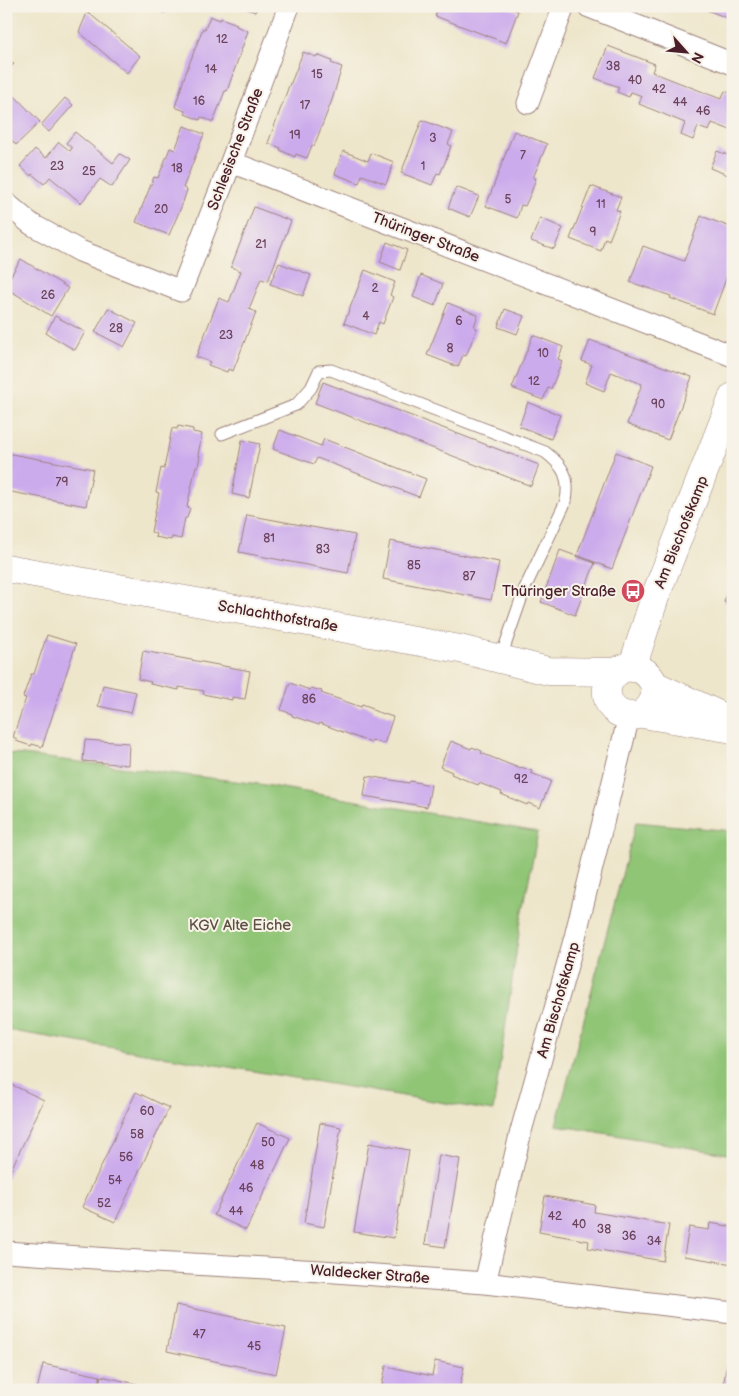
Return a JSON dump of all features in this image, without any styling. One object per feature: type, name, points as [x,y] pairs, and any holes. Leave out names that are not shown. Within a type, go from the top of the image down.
[{"type":"street","name":"Schlesische Straße","points":[[6,204],[31,224],[80,251],[181,291],[289,6]]},
{"type":"street","points":[[528,103],[564,6]]},
{"type":"street","points":[[587,6],[733,64]]},
{"type":"street","name":"Thüringer Straße","points":[[231,162],[733,356]]},
{"type":"street","name":"Am Bischofskamp","points":[[624,670],[655,597],[733,397]]},
{"type":"street","name":"Schlachthofstraße","points":[[6,568],[460,649],[548,671],[624,670]]},
{"type":"street","points":[[639,669],[646,673],[654,686],[655,694],[649,709],[628,712],[608,700],[607,692],[611,678],[624,670],[639,669]]},
{"type":"street","name":"Schlachthofstraße","points":[[548,671],[628,712],[733,730]]},
{"type":"street","points":[[654,686],[733,722]]},
{"type":"street","name":"Am Bischofskamp","points":[[485,1283],[521,1131],[575,937],[628,712]]},
{"type":"street","name":"Waldecker Straße","points":[[6,1252],[485,1283],[733,1312]]},
{"type":"lane","points":[[222,434],[296,405],[311,388],[320,371],[331,370],[545,452],[558,461],[565,475],[568,488],[566,501],[525,588],[500,660]]},
{"type":"green space","name":"KGV Alte Eiche","points":[[6,753],[259,784],[538,832],[520,926],[493,1111],[6,1030]]},
{"type":"green space","points":[[636,822],[733,831],[733,1155],[556,1125]]},
{"type":"building","points":[[146,6],[167,6],[165,13]]},
{"type":"building","points":[[240,6],[258,6],[255,12]]},
{"type":"building","points":[[439,6],[506,6],[518,11],[506,43],[435,16]]},
{"type":"building","points":[[696,6],[733,6],[733,20]]},
{"type":"building","points":[[87,13],[140,56],[127,73],[79,32]]},
{"type":"building","points":[[210,16],[237,24],[236,26],[248,31],[227,91],[225,91],[213,122],[201,117],[200,120],[185,114],[185,111],[175,107],[203,28],[205,29]]},
{"type":"building","points":[[608,46],[655,64],[652,72],[721,99],[725,91],[733,94],[733,131],[712,123],[709,131],[698,127],[693,140],[681,135],[685,123],[639,104],[642,96],[631,92],[629,97],[617,92],[619,87],[595,78]]},
{"type":"building","points":[[303,52],[316,57],[317,55],[342,67],[332,100],[314,146],[312,145],[307,158],[296,154],[295,157],[280,150],[281,148],[268,143]]},
{"type":"building","points":[[6,57],[14,64],[6,71]]},
{"type":"building","points":[[6,87],[40,122],[16,145],[6,134]]},
{"type":"building","points":[[65,98],[73,105],[49,132],[41,125]]},
{"type":"building","points":[[422,120],[453,132],[448,144],[451,146],[446,160],[440,174],[437,173],[432,185],[401,173]]},
{"type":"building","points":[[184,126],[204,134],[183,188],[187,190],[182,205],[169,235],[136,222],[154,177],[158,178],[170,148],[175,150]]},
{"type":"building","points":[[514,131],[547,144],[533,178],[536,178],[531,193],[525,206],[521,205],[517,218],[486,206]]},
{"type":"building","points":[[75,132],[113,163],[120,154],[130,160],[112,187],[100,179],[81,203],[50,177],[44,184],[20,166],[35,149],[46,158],[59,142],[70,151],[72,148],[66,143]]},
{"type":"building","points":[[343,151],[368,161],[371,153],[394,162],[386,184],[362,175],[359,183],[335,174]]},
{"type":"building","points":[[717,151],[733,157],[733,177],[710,168]]},
{"type":"building","points":[[591,186],[621,197],[616,210],[620,211],[615,225],[609,240],[605,238],[601,251],[570,239]]},
{"type":"building","points":[[456,187],[479,196],[470,217],[448,208]]},
{"type":"building","points":[[254,207],[291,221],[268,281],[261,279],[249,309],[256,312],[233,371],[228,369],[227,372],[208,365],[210,362],[196,357],[219,298],[229,302],[241,271],[231,267]]},
{"type":"building","points":[[701,216],[733,228],[733,260],[713,314],[670,298],[671,296],[630,282],[643,246],[684,261]]},
{"type":"building","points":[[540,218],[563,228],[554,249],[531,241]]},
{"type":"building","points":[[387,242],[407,250],[400,270],[380,262]]},
{"type":"building","points":[[21,259],[68,288],[51,316],[6,288],[6,284]]},
{"type":"building","points":[[279,263],[311,275],[303,296],[270,284]]},
{"type":"building","points":[[365,270],[395,282],[390,295],[393,297],[383,324],[379,322],[374,335],[344,323]]},
{"type":"building","points":[[421,275],[443,284],[435,306],[413,297]]},
{"type":"building","points":[[448,303],[478,315],[474,327],[477,328],[466,356],[463,355],[458,367],[427,355]]},
{"type":"building","points":[[108,308],[137,323],[124,347],[95,332]]},
{"type":"building","points":[[505,309],[524,316],[517,334],[498,327]]},
{"type":"building","points":[[55,316],[85,332],[75,350],[46,333]]},
{"type":"building","points":[[533,335],[563,347],[558,359],[562,361],[551,389],[548,388],[543,400],[512,388]]},
{"type":"building","points":[[590,340],[692,377],[668,440],[627,424],[642,384],[611,372],[604,391],[585,383],[592,365],[582,361]]},
{"type":"building","points":[[323,382],[539,465],[531,486],[315,403]]},
{"type":"building","points":[[528,402],[560,415],[551,439],[519,426]]},
{"type":"building","points":[[178,426],[193,429],[193,432],[202,434],[198,466],[196,466],[187,507],[190,508],[187,518],[185,518],[181,539],[172,537],[171,540],[155,537],[156,534],[151,532],[159,493],[156,492],[161,468],[164,469],[172,428],[177,429]]},
{"type":"building","points":[[280,430],[321,446],[324,439],[426,479],[419,497],[317,458],[314,464],[273,449]]},
{"type":"building","points":[[242,440],[260,444],[249,498],[232,494]]},
{"type":"building","points":[[616,452],[651,466],[612,569],[577,555]]},
{"type":"building","points":[[6,453],[93,469],[86,506],[6,491]]},
{"type":"building","points":[[247,515],[355,535],[348,573],[239,552]]},
{"type":"building","points":[[390,541],[499,562],[491,600],[383,579]]},
{"type":"building","points":[[560,550],[595,563],[575,615],[541,602]]},
{"type":"building","points":[[733,578],[733,605],[724,602]]},
{"type":"building","points":[[47,635],[76,644],[42,747],[32,744],[31,746],[16,741],[17,739],[13,737],[26,698],[23,697],[31,674],[34,674]]},
{"type":"building","points":[[143,651],[250,671],[245,699],[232,697],[232,700],[203,694],[204,691],[179,687],[179,690],[150,684],[151,682],[138,679]]},
{"type":"building","points":[[290,683],[310,690],[311,688],[322,691],[321,693],[361,707],[362,704],[373,708],[372,710],[393,717],[384,744],[372,740],[371,743],[320,723],[319,725],[292,716],[292,714],[281,710]]},
{"type":"building","points":[[103,685],[136,692],[131,713],[98,706]]},
{"type":"building","points":[[85,740],[129,743],[128,765],[83,761]]},
{"type":"building","points":[[451,741],[482,751],[481,753],[521,769],[521,767],[532,771],[531,773],[551,781],[540,808],[528,803],[527,805],[501,794],[502,792],[451,774],[452,772],[440,767]]},
{"type":"building","points":[[367,776],[431,785],[427,807],[364,796]]},
{"type":"building","points":[[10,1084],[44,1100],[6,1180],[6,1092]]},
{"type":"building","points":[[136,1092],[169,1108],[115,1222],[82,1207]]},
{"type":"building","points":[[257,1123],[290,1138],[246,1230],[214,1215]]},
{"type":"building","points":[[320,1123],[341,1127],[324,1227],[304,1223]]},
{"type":"building","points":[[369,1143],[409,1150],[394,1238],[354,1232]]},
{"type":"building","points":[[439,1155],[460,1159],[445,1247],[425,1244]]},
{"type":"building","points":[[545,1196],[595,1205],[594,1212],[669,1225],[663,1261],[588,1248],[589,1241],[539,1232]]},
{"type":"building","points":[[710,1223],[733,1227],[733,1264],[684,1256],[689,1227],[709,1230]]},
{"type":"building","points":[[176,1305],[286,1328],[276,1374],[167,1351]]},
{"type":"building","points":[[730,1349],[733,1349],[733,1390],[722,1390]]},
{"type":"building","points":[[435,1361],[464,1367],[459,1390],[381,1390],[386,1366],[432,1376]]},
{"type":"building","points":[[43,1364],[100,1376],[97,1390],[37,1390]]},
{"type":"building","points":[[101,1376],[160,1389],[160,1390],[98,1390]]},
{"type":"place","name":"Thüringer Straße","points":[[633,591]]}]
